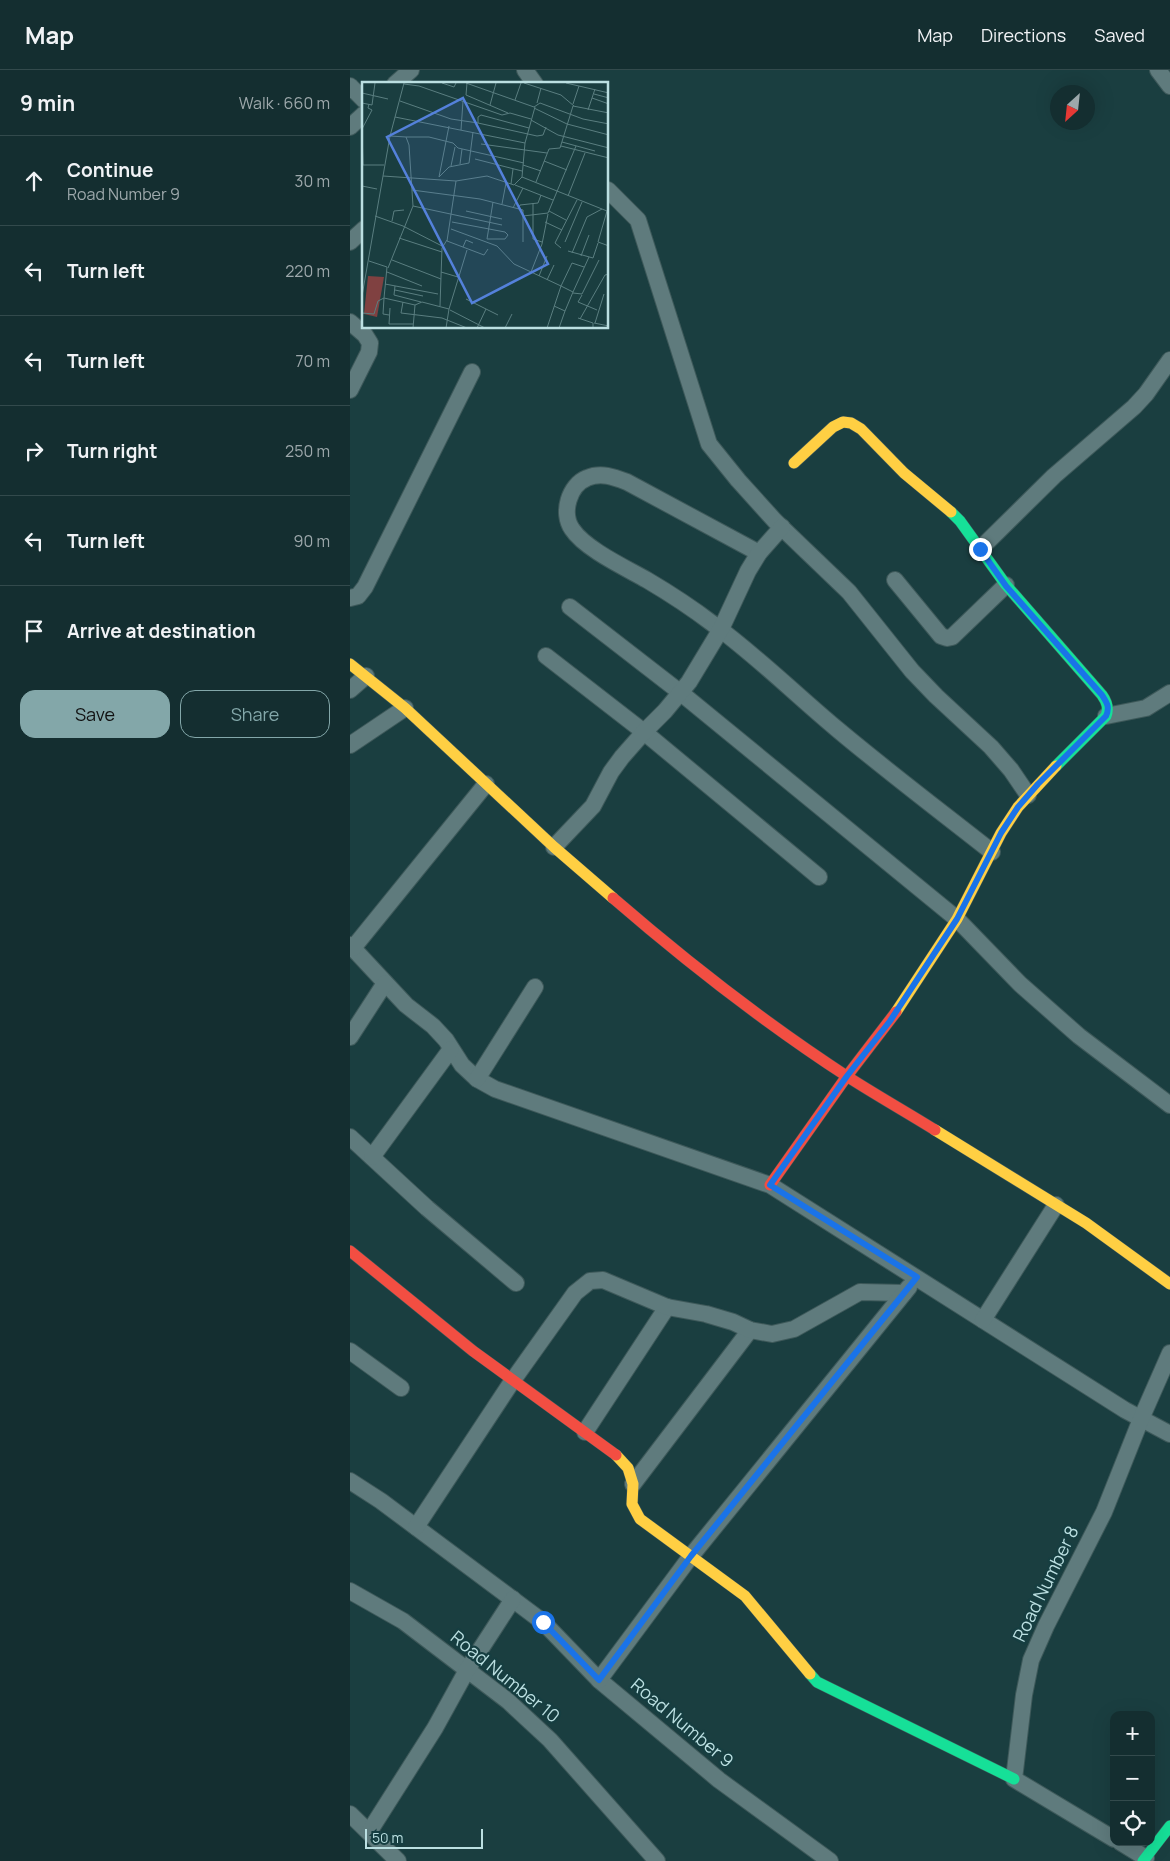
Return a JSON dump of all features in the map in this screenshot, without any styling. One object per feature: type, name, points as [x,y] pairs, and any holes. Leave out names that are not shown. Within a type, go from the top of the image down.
[{"type":"main road","points":[[770,1185],[847,1076],[890,1021],[957,919],[1001,833],[1018,807],[1106,716],[1109,710],[1108,704],[1102,695],[1006,586],[949,509],[904,473],[861,429],[852,423],[843,422],[833,427],[794,464]]},
{"type":"main road","points":[[350,664],[405,708],[554,848],[648,928],[747,1006],[847,1076],[1086,1223],[1170,1284]]},
{"type":"main road","points":[[350,1251],[474,1351],[619,1457],[628,1468],[633,1484],[632,1504],[640,1519],[745,1596],[817,1682],[1014,1778]]},
{"type":"main road","points":[[1145,1860],[1170,1826]]},
{"type":"street","points":[[397,82],[411,70]]},
{"type":"street","points":[[1158,70],[1170,86]]},
{"type":"street","points":[[350,86],[362,98]]},
{"type":"street","points":[[350,127],[362,116]]},
{"type":"street","points":[[609,191],[638,220],[709,444],[738,480],[782,527],[849,592],[912,671],[936,696],[991,746],[1028,795]]},
{"type":"street","points":[[350,242],[362,231]]},
{"type":"street","points":[[350,322],[365,334],[370,343],[369,352],[350,390]]},
{"type":"street","points":[[980,549],[1054,476],[1134,407],[1146,394],[1170,360]]},
{"type":"street","points":[[350,599],[358,596],[365,587],[472,372]]},
{"type":"street","points":[[759,553],[627,482],[614,477],[597,475],[585,478],[576,484],[570,495],[567,507],[568,520],[572,529],[582,540],[603,555],[663,590],[720,629],[750,652],[837,729],[992,852]]},
{"type":"street","points":[[554,848],[593,806],[611,772],[644,732],[681,693],[697,671],[720,629],[748,570],[759,553],[782,527]]},
{"type":"street","points":[[895,580],[941,636],[947,638],[952,637],[1006,586]]},
{"type":"street","points":[[570,607],[681,693],[957,919],[1020,984],[1079,1036],[1170,1105]]},
{"type":"street","points":[[546,656],[644,732],[819,877]]},
{"type":"street","points":[[350,690],[366,676]]},
{"type":"street","points":[[1106,716],[1146,708],[1170,693]]},
{"type":"street","points":[[350,746],[405,708]]},
{"type":"street","points":[[486,784],[352,947],[406,1005],[433,1026],[462,1065],[495,1090],[770,1185],[1125,1410],[1170,1434]]},
{"type":"street","points":[[350,1037],[385,983]]},
{"type":"street","points":[[477,1078],[535,987]]},
{"type":"street","points":[[372,1157],[451,1049]]},
{"type":"street","points":[[350,1137],[427,1208],[516,1283]]},
{"type":"street","points":[[983,1320],[1056,1205]]},
{"type":"street","points":[[599,1680],[691,1556],[917,1277]]},
{"type":"street","points":[[416,1527],[513,1380],[575,1292],[590,1281],[603,1280],[610,1282],[651,1302],[706,1314],[733,1322],[750,1330],[772,1334],[794,1329],[860,1292],[904,1293]]},
{"type":"street","points":[[585,1432],[667,1307]]},
{"type":"street","points":[[633,1484],[750,1330]]},
{"type":"street","points":[[350,1351],[401,1388]]},
{"type":"street","name":"Road Number 8","points":[[1014,1778],[1024,1695],[1031,1660],[1046,1626],[1104,1512],[1170,1353]]},
{"type":"street","name":"Road Number 9","points":[[350,1481],[381,1501],[543,1622],[599,1680],[719,1780],[830,1861]]},
{"type":"street","name":"Road Number 10","points":[[350,1591],[403,1621],[508,1701],[550,1740],[657,1861]]},
{"type":"street","points":[[369,1832],[435,1728],[467,1670],[513,1599]]},
{"type":"street","points":[[1014,1778],[1110,1836]]},
{"type":"street","points":[[350,1814],[398,1861]]},
{"type":"street","points":[[1126,1846],[1145,1860]]},
{"type":"traffic: fast","points":[[951,512],[960,521],[1006,585],[1102,695],[1106,703],[1106,716],[1056,766]]},
{"type":"traffic: fast","points":[[810,1674],[817,1682],[1014,1779]]},
{"type":"traffic: fast","points":[[1143,1861],[1170,1826]]},
{"type":"traffic: slow","points":[[794,463],[833,427],[843,422],[851,423],[861,429],[904,473],[951,512]]},
{"type":"traffic: slow","points":[[350,664],[405,708],[554,847],[613,898]]},
{"type":"traffic: slow","points":[[896,1012],[957,919],[1001,833],[1018,807],[1056,766]]},
{"type":"traffic: slow","points":[[935,1130],[1086,1223],[1170,1284]]},
{"type":"traffic: slow","points":[[616,1455],[628,1468],[633,1484],[632,1504],[640,1519],[745,1596],[810,1674]]},
{"type":"traffic: jam","points":[[613,898],[698,969],[757,1014],[848,1077],[935,1130]]},
{"type":"traffic: jam","points":[[770,1185],[847,1076],[896,1012]]},
{"type":"traffic: jam","points":[[350,1251],[473,1351],[616,1455]]},
{"type":"route","points":[[543,1622],[599,1680],[691,1556],[917,1277],[770,1185],[847,1076],[890,1021],[957,919],[1001,833],[1018,807],[1038,784],[1106,716],[1109,710],[1108,704],[1102,695],[1006,586],[980,549]]}]
